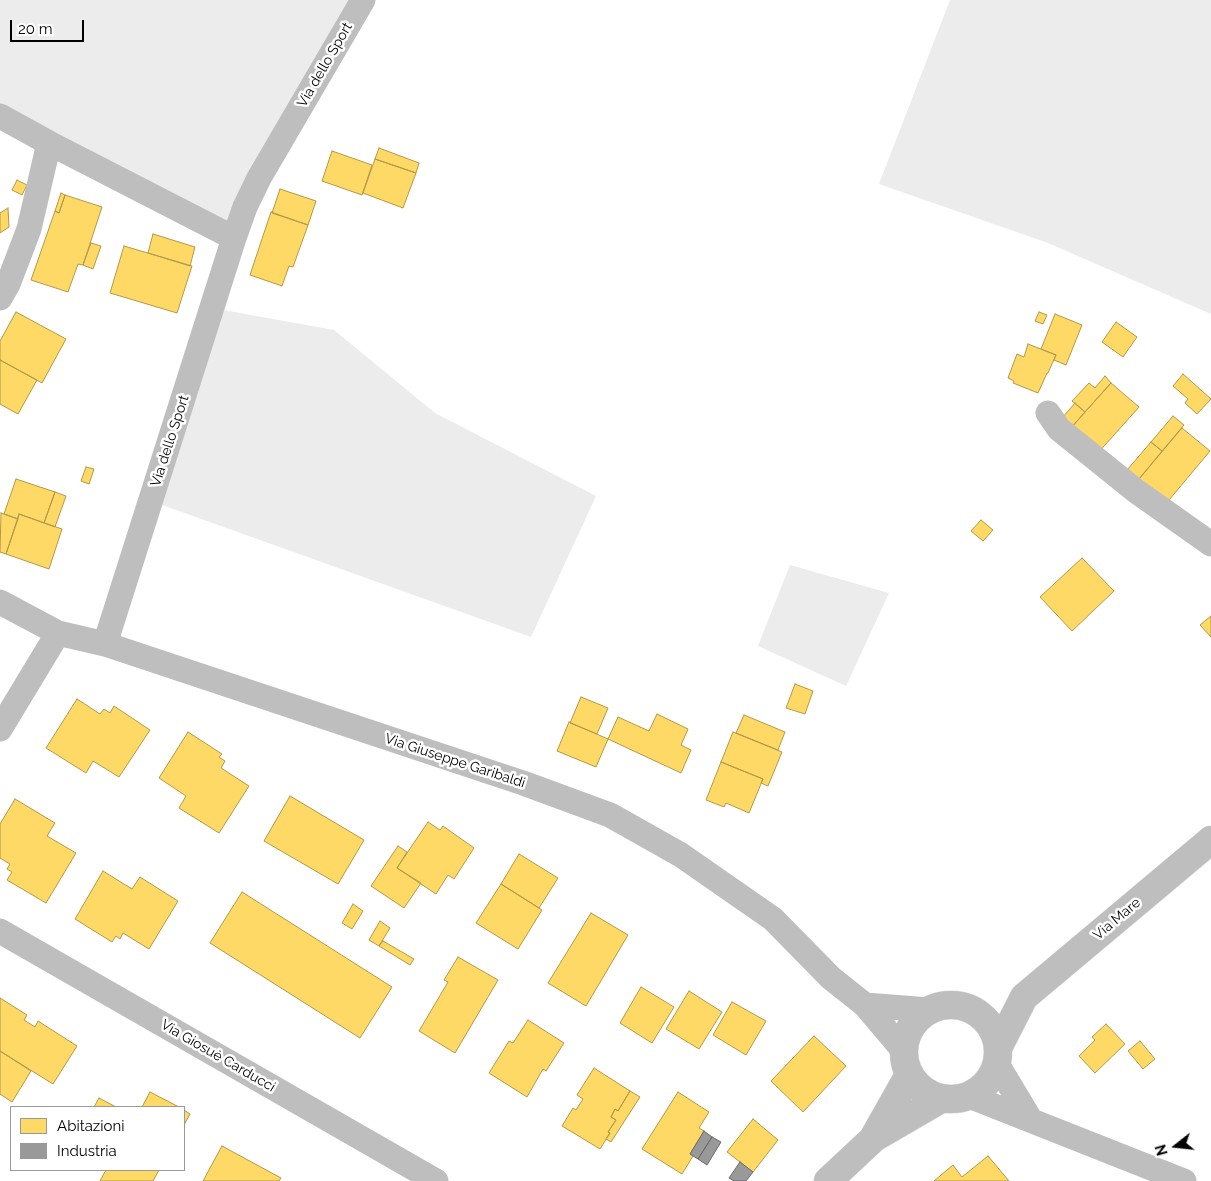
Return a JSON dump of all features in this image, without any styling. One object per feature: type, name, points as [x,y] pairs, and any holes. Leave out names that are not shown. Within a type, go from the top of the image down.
[{"type":"main road","name":"Via Mare","points":[[970,1096],[982,1088],[991,1077],[998,1056],[1024,997],[1211,840]]},
{"type":"main road","name":"Via Mare","points":[[929,1010],[944,1005],[958,1005],[972,1009],[1024,997]]},
{"type":"main road","points":[[972,1009],[985,1019],[994,1032],[998,1056]]},
{"type":"main road","points":[[874,1138],[906,1062],[906,1038],[911,1026],[929,1010]]},
{"type":"main road","points":[[906,1062],[918,1086],[928,1094],[941,1099],[956,1099],[970,1096]]},
{"type":"main road","points":[[828,1181],[874,1138],[941,1099]]},
{"type":"street","name":"Via dello Sport","points":[[105,644],[245,207],[259,178],[363,0]]},
{"type":"street","points":[[0,116],[234,238]]},
{"type":"street","points":[[0,298],[8,284],[29,229],[49,143]]},
{"type":"street","points":[[1048,413],[1059,429],[1160,508],[1211,544]]},
{"type":"street","name":"Via Giuseppe Garibaldi","points":[[0,602],[58,634],[105,644],[523,783],[610,815],[681,855],[773,919],[831,978],[865,1005],[906,1062]]},
{"type":"street","points":[[0,729],[58,634]]},
{"type":"street","name":"Via Giosuè Carducci","points":[[0,931],[436,1181]]},
{"type":"street","points":[[865,1005],[929,1010]]},
{"type":"street","points":[[998,1056],[1030,1119]]},
{"type":"street","points":[[970,1096],[1184,1181]]},
{"type":"shaded area","points":[[0,0],[363,0],[234,238],[0,116]]},
{"type":"shaded area","points":[[950,0],[1211,0],[1211,314],[1048,243],[879,184]]},
{"type":"shaded area","points":[[212,308],[334,330],[435,413],[596,496],[531,637],[151,501]]},
{"type":"shaded area","points":[[790,565],[889,593],[846,686],[758,646]]},
{"type":"building: Abitazioni","points":[[379,148],[419,163],[416,173],[375,159]]},
{"type":"building: Abitazioni","points":[[332,151],[372,165],[362,195],[322,181]]},
{"type":"building: Abitazioni","points":[[375,159],[416,173],[403,208],[363,193]]},
{"type":"building: Abitazioni","points":[[17,180],[27,185],[22,195],[12,190]]},
{"type":"building: Abitazioni","points":[[280,189],[316,201],[308,225],[272,213]]},
{"type":"building: Abitazioni","points":[[61,193],[65,195],[59,213],[55,211]]},
{"type":"building: Abitazioni","points":[[65,195],[102,207],[83,265],[78,264],[68,292],[31,280],[55,211],[59,213]]},
{"type":"building: Abitazioni","points":[[8,208],[9,227],[0,233],[0,213]]},
{"type":"building: Abitazioni","points":[[271,212],[308,225],[293,267],[289,266],[282,286],[250,275]]},
{"type":"building: Abitazioni","points":[[153,234],[195,247],[190,266],[148,253]]},
{"type":"building: Abitazioni","points":[[91,243],[101,246],[93,269],[83,265]]},
{"type":"building: Abitazioni","points":[[124,246],[192,266],[177,313],[110,293]]},
{"type":"building: Abitazioni","points":[[16,312],[66,339],[42,383],[0,360],[0,341]]},
{"type":"building: Abitazioni","points":[[1039,312],[1047,315],[1043,324],[1035,321]]},
{"type":"building: Abitazioni","points":[[1055,314],[1082,325],[1066,365],[1054,360],[1056,355],[1041,349]]},
{"type":"building: Abitazioni","points":[[1116,322],[1137,337],[1123,357],[1102,342]]},
{"type":"building: Abitazioni","points":[[1028,344],[1056,355],[1038,393],[1013,383],[1014,381],[1008,378],[1017,354],[1024,357]]},
{"type":"building: Abitazioni","points":[[0,360],[37,380],[18,414],[0,404]]},
{"type":"building: Abitazioni","points":[[1183,374],[1211,399],[1197,414],[1185,403],[1188,399],[1173,386]]},
{"type":"building: Abitazioni","points":[[1105,376],[1111,383],[1085,412],[1072,401],[1089,383],[1095,388]]},
{"type":"building: Abitazioni","points":[[1111,383],[1139,407],[1097,454],[1069,430]]},
{"type":"building: Abitazioni","points":[[1075,403],[1085,412],[1072,427],[1062,418]]},
{"type":"building: Abitazioni","points":[[1173,416],[1184,425],[1162,451],[1151,442]]},
{"type":"building: Abitazioni","points":[[1182,428],[1210,451],[1164,506],[1139,479]]},
{"type":"building: Abitazioni","points":[[1151,442],[1162,451],[1139,479],[1127,470]]},
{"type":"building: Abitazioni","points":[[86,467],[94,469],[89,484],[81,481]]},
{"type":"building: Abitazioni","points":[[16,479],[55,492],[44,523],[19,514],[18,519],[4,514]]},
{"type":"building: Abitazioni","points":[[55,492],[66,496],[55,527],[44,523]]},
{"type":"building: Abitazioni","points":[[1,513],[18,519],[6,554],[0,552]]},
{"type":"building: Abitazioni","points":[[19,514],[62,529],[49,569],[6,554]]},
{"type":"building: Abitazioni","points":[[981,520],[993,530],[983,541],[971,531]]},
{"type":"building: Abitazioni","points":[[1082,558],[1114,591],[1072,631],[1040,597]]},
{"type":"building: Abitazioni","points":[[1211,616],[1211,637],[1200,625]]},
{"type":"building: Abitazioni","points":[[795,684],[813,691],[805,714],[786,708]]},
{"type":"building: Abitazioni","points":[[581,697],[608,708],[597,734],[570,723]]},
{"type":"building: Abitazioni","points":[[77,699],[100,714],[104,709],[110,713],[114,706],[150,730],[119,777],[93,761],[86,773],[46,748]]},
{"type":"building: Abitazioni","points":[[657,714],[688,729],[681,745],[691,750],[681,773],[608,739],[618,717],[649,731]]},
{"type":"building: Abitazioni","points":[[744,715],[785,732],[778,750],[736,733]]},
{"type":"building: Abitazioni","points":[[569,722],[608,739],[596,767],[557,751]]},
{"type":"building: Abitazioni","points":[[188,732],[222,754],[219,757],[225,761],[221,768],[249,786],[219,833],[179,808],[186,796],[159,778]]},
{"type":"building: Abitazioni","points":[[733,732],[782,752],[768,786],[761,783],[763,779],[721,762]]},
{"type":"building: Abitazioni","points":[[721,762],[763,779],[749,813],[726,803],[724,807],[706,800]]},
{"type":"building: Abitazioni","points":[[290,796],[364,840],[338,884],[264,841]]},
{"type":"building: Abitazioni","points":[[15,799],[55,823],[47,836],[76,853],[46,903],[7,880],[12,872],[7,869],[10,864],[0,858],[0,824]]},
{"type":"building: Abitazioni","points":[[428,822],[440,830],[443,826],[474,848],[454,879],[448,875],[436,894],[397,868]]},
{"type":"building: Abitazioni","points":[[398,846],[407,852],[397,868],[421,883],[404,908],[371,886]]},
{"type":"building: Abitazioni","points":[[519,854],[558,878],[539,908],[501,884]]},
{"type":"building: Abitazioni","points":[[103,871],[132,889],[140,877],[178,901],[149,949],[123,933],[120,939],[116,936],[112,942],[75,919]]},
{"type":"building: Abitazioni","points":[[501,884],[542,910],[518,949],[476,923]]},
{"type":"building: Abitazioni","points":[[242,892],[392,987],[360,1038],[210,943]]},
{"type":"building: Abitazioni","points":[[353,904],[363,911],[352,929],[342,923]]},
{"type":"building: Abitazioni","points":[[591,913],[628,935],[586,1006],[548,983]]},
{"type":"building: Abitazioni","points":[[380,921],[390,928],[379,946],[369,940]]},
{"type":"building: Abitazioni","points":[[383,941],[414,959],[410,965],[379,946]]},
{"type":"building: Abitazioni","points":[[458,957],[498,980],[455,1053],[419,1031],[448,982],[444,980]]},
{"type":"building: Abitazioni","points":[[641,987],[674,1007],[652,1043],[620,1023]]},
{"type":"building: Abitazioni","points":[[689,991],[722,1012],[699,1049],[666,1029]]},
{"type":"building: Abitazioni","points":[[0,998],[27,1015],[24,1020],[35,1027],[38,1021],[77,1046],[53,1084],[0,1051]]},
{"type":"building: Abitazioni","points":[[732,1002],[766,1021],[746,1055],[713,1035]]},
{"type":"building: Abitazioni","points":[[528,1020],[564,1043],[546,1071],[543,1069],[527,1097],[489,1073],[509,1041],[513,1043]]},
{"type":"building: Abitazioni","points":[[1106,1024],[1125,1044],[1095,1073],[1079,1056],[1095,1040],[1092,1037]]},
{"type":"building: Abitazioni","points":[[814,1036],[846,1066],[803,1112],[771,1081]]},
{"type":"building: Abitazioni","points":[[1140,1041],[1155,1059],[1143,1069],[1128,1051]]},
{"type":"building: Abitazioni","points":[[0,1051],[31,1071],[12,1102],[0,1094]]},
{"type":"building: Abitazioni","points":[[594,1068],[630,1091],[618,1111],[615,1109],[611,1117],[616,1120],[600,1149],[562,1126],[573,1108],[576,1110],[583,1099],[577,1095]]},
{"type":"building: Abitazioni","points":[[630,1091],[640,1097],[611,1142],[606,1139],[616,1120],[611,1117],[615,1109],[618,1111]]},
{"type":"building: Abitazioni","points":[[150,1092],[177,1106],[143,1106]]},
{"type":"building: Abitazioni","points":[[678,1092],[709,1112],[699,1128],[704,1131],[690,1154],[693,1156],[682,1174],[642,1149]]},
{"type":"building: Abitazioni","points":[[99,1098],[114,1106],[95,1106]]},
{"type":"building: Abitazioni","points":[[185,1111],[190,1114],[185,1123]]},
{"type":"building: Abitazioni","points":[[753,1119],[778,1140],[753,1172],[727,1152]]},
{"type":"building: Abitazioni","points":[[222,1146],[281,1178],[279,1181],[203,1181]]},
{"type":"building: Abitazioni","points":[[988,1156],[1009,1181],[934,1181],[953,1165],[962,1177]]},
{"type":"building: Abitazioni","points":[[105,1171],[158,1171],[153,1181],[100,1181]]},
{"type":"building: Industria","points":[[704,1131],[712,1137],[698,1159],[690,1154]]},
{"type":"building: Industria","points":[[712,1137],[721,1142],[707,1165],[698,1159]]},
{"type":"building: Industria","points":[[740,1162],[753,1172],[746,1181],[734,1181],[729,1178]]}]
